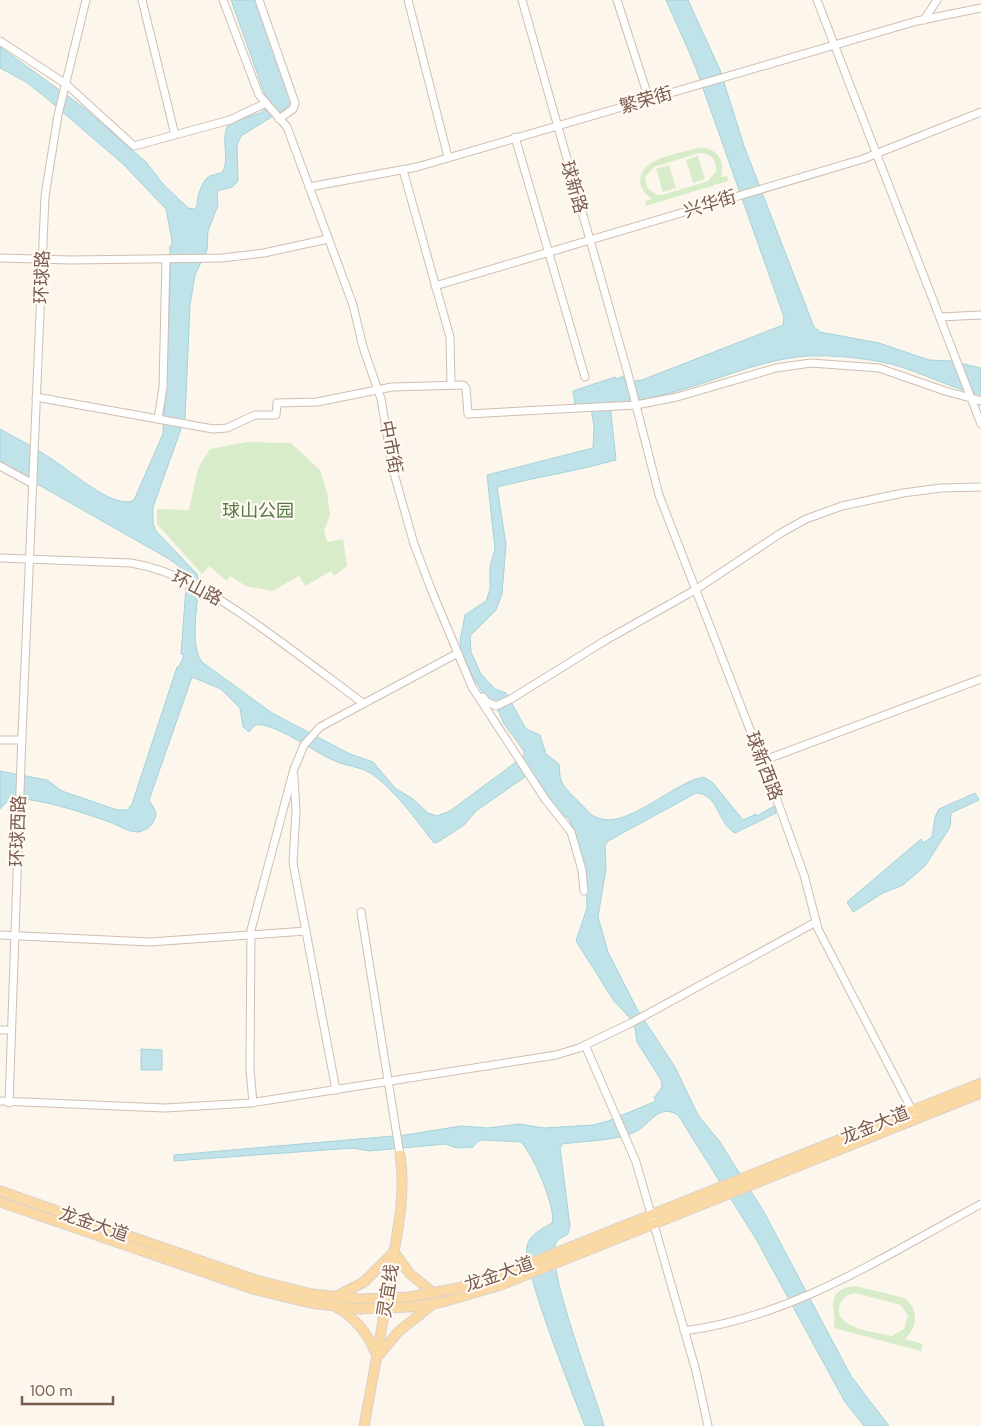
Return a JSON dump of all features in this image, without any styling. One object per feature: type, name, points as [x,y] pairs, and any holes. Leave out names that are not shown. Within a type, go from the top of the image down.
[{"type":"main road","name":"龙金大道","points":[[386,1304],[478,1283],[653,1219],[981,1083]]},
{"type":"main road","name":"龙金大道","points":[[766,1173],[916,1119],[981,1093]]},
{"type":"main road","name":"灵宜线","points":[[364,1426],[386,1304],[403,1186],[400,1155]]},
{"type":"main road","name":"龙金大道","points":[[0,1191],[256,1280],[334,1301]]},
{"type":"main road","name":"龙金大道","points":[[0,1202],[260,1292],[294,1300],[386,1304],[433,1304],[480,1292],[559,1262],[653,1219]]},
{"type":"main road","points":[[433,1304],[398,1332],[377,1357],[368,1337],[359,1325],[334,1301],[358,1286],[394,1252],[410,1274],[434,1294]]},
{"type":"street","name":"环球路","points":[[30,559],[45,196],[58,115],[86,0]]},
{"type":"street","points":[[142,0],[175,135]]},
{"type":"street","name":"中市街","points":[[222,0],[253,82],[267,104],[287,127],[353,305],[363,347],[378,390],[393,470],[408,524],[431,589],[467,674]]},
{"type":"street","points":[[259,0],[295,103],[293,109],[278,118]]},
{"type":"street","points":[[408,0],[448,157]]},
{"type":"street","name":"球新路","points":[[522,0],[635,404]]},
{"type":"street","points":[[617,0],[649,99]]},
{"type":"street","points":[[817,0],[981,424]]},
{"type":"street","points":[[924,20],[938,0]]},
{"type":"street","name":"繁荣街","points":[[309,187],[403,170],[924,20],[981,8]]},
{"type":"street","points":[[0,41],[65,85],[134,146],[230,120],[267,104]]},
{"type":"street","name":"兴华街","points":[[435,286],[876,154],[981,112]]},
{"type":"street","points":[[515,137],[584,377]]},
{"type":"street","points":[[403,170],[450,337],[451,385]]},
{"type":"street","points":[[0,258],[209,258],[264,253],[328,239]]},
{"type":"street","points":[[160,419],[163,388],[167,259]]},
{"type":"street","points":[[940,317],[981,315]]},
{"type":"street","points":[[36,397],[213,429],[227,428],[255,415],[276,416],[277,403],[316,402],[403,386],[463,384],[466,388],[468,414],[612,408],[677,396],[776,368],[811,363],[886,370],[981,401]]},
{"type":"street","name":"球新西路","points":[[635,404],[659,495],[804,875],[816,922],[916,1119]]},
{"type":"street","points":[[0,466],[33,483]]},
{"type":"street","points":[[467,674],[487,702],[496,706],[606,640],[695,590],[781,533],[830,510],[903,493],[941,488],[981,487]]},
{"type":"street","name":"环山路","points":[[0,558],[131,563],[150,566],[181,578],[203,588],[290,648],[363,703]]},
{"type":"street","name":"环球西路","points":[[9,1103],[19,804],[30,559]]},
{"type":"street","points":[[253,1103],[250,1069],[251,936],[293,773],[304,745],[320,726],[458,653]]},
{"type":"street","points":[[467,674],[472,686],[519,760],[571,832],[582,870],[584,891]]},
{"type":"street","points":[[762,761],[981,679]]},
{"type":"street","points":[[0,740],[22,740]]},
{"type":"street","points":[[293,773],[296,812],[292,858],[336,1090]]},
{"type":"street","points":[[361,912],[400,1155]]},
{"type":"street","points":[[0,1101],[9,1103],[165,1108],[253,1103],[550,1056],[586,1045],[630,1023],[816,922]]},
{"type":"street","points":[[0,935],[150,942],[306,931]]},
{"type":"street","points":[[0,1030],[11,1030]]},
{"type":"street","points":[[586,1045],[626,1137],[653,1219],[696,1371],[708,1426]]},
{"type":"street","points":[[0,1105],[9,1103]]},
{"type":"street","points":[[684,1331],[741,1321],[812,1295],[981,1204]]},
{"type":"green space","points":[[698,148],[710,149],[715,152],[721,160],[721,177],[727,176],[728,181],[646,206],[645,201],[652,199],[645,193],[640,180],[642,172],[647,166],[663,157]],"holes":[[[703,153],[714,160],[716,167],[716,171],[708,181],[662,195],[655,194],[647,187],[645,177],[654,167]]]},
{"type":"green space","points":[[698,156],[705,179],[693,183],[686,160]]},
{"type":"green space","points":[[669,165],[676,188],[663,192],[656,169]]},
{"type":"green space","name":"球山公园","points":[[247,442],[291,443],[320,470],[327,492],[330,515],[324,530],[327,542],[343,539],[347,566],[334,576],[331,571],[305,586],[299,576],[272,591],[246,586],[230,576],[227,581],[209,566],[202,574],[157,524],[157,509],[189,510],[198,468],[210,449]]},
{"type":"green space","points":[[855,1286],[905,1298],[913,1308],[915,1318],[912,1329],[905,1339],[923,1344],[921,1351],[834,1328],[834,1297],[844,1288]],"holes":[[[855,1293],[901,1305],[908,1316],[904,1329],[892,1336],[857,1328],[842,1319],[839,1312],[843,1299]]]},
{"type":"water","points":[[231,0],[256,0],[291,102],[286,108],[241,136],[237,145],[238,181],[232,187],[217,191],[218,205],[208,231],[207,250],[195,275],[190,305],[185,418],[153,507],[153,524],[156,531],[197,574],[199,583],[195,635],[198,655],[202,662],[272,713],[350,754],[373,762],[395,788],[413,799],[428,813],[437,816],[450,811],[524,756],[524,751],[504,724],[495,703],[486,698],[473,677],[461,651],[460,641],[465,615],[486,601],[490,589],[490,567],[495,549],[487,475],[593,448],[594,426],[591,408],[575,405],[573,391],[615,377],[617,379],[623,376],[625,382],[642,380],[783,325],[784,317],[699,77],[666,0],[688,0],[720,70],[744,146],[814,327],[820,332],[879,343],[929,360],[951,361],[981,368],[981,395],[877,361],[837,356],[797,357],[753,367],[695,386],[646,399],[610,405],[616,460],[497,487],[506,544],[502,594],[496,610],[470,636],[471,652],[481,674],[495,689],[506,693],[526,729],[540,735],[546,754],[559,764],[563,784],[593,816],[610,820],[623,817],[692,780],[704,777],[713,783],[743,820],[756,814],[757,816],[774,806],[776,813],[735,833],[725,823],[714,803],[704,795],[696,793],[608,841],[605,845],[606,868],[598,917],[608,952],[637,1009],[675,1067],[698,1115],[720,1142],[764,1212],[851,1376],[889,1426],[864,1426],[845,1402],[756,1239],[678,1115],[671,1112],[665,1111],[660,1113],[641,1128],[628,1135],[562,1144],[560,1148],[570,1226],[568,1234],[556,1243],[554,1256],[557,1277],[572,1331],[604,1426],[585,1426],[550,1334],[532,1280],[527,1246],[534,1235],[552,1223],[553,1216],[543,1181],[521,1142],[484,1140],[478,1141],[473,1147],[456,1148],[446,1144],[369,1151],[353,1148],[174,1161],[174,1155],[405,1135],[461,1126],[488,1128],[519,1124],[544,1128],[593,1125],[608,1121],[656,1100],[654,1098],[662,1087],[661,1080],[637,1042],[635,1028],[629,1017],[614,1001],[576,941],[587,908],[586,873],[578,841],[569,819],[558,811],[542,791],[532,772],[476,811],[464,825],[434,843],[397,797],[372,774],[335,761],[273,728],[255,725],[249,732],[243,727],[240,708],[221,689],[192,677],[149,800],[156,814],[154,820],[147,828],[138,832],[130,831],[113,823],[73,810],[30,800],[9,800],[0,809],[0,771],[47,780],[62,791],[117,810],[127,810],[132,804],[177,667],[179,667],[184,655],[181,654],[186,587],[183,571],[173,562],[0,463],[0,429],[41,452],[103,494],[115,500],[126,502],[134,500],[163,434],[170,291],[170,246],[172,241],[166,209],[123,164],[44,96],[26,82],[0,68],[0,47],[83,107],[146,162],[163,184],[188,208],[194,209],[197,206],[200,191],[205,181],[209,176],[221,173],[224,169],[226,158],[225,135],[229,123],[260,113],[269,106]]},
{"type":"water","points":[[975,793],[979,800],[951,813],[950,827],[925,866],[903,885],[883,893],[853,912],[847,902],[921,839],[923,843],[932,837],[935,817],[939,809]]},
{"type":"water","points":[[141,1049],[162,1050],[162,1070],[141,1070]]}]
